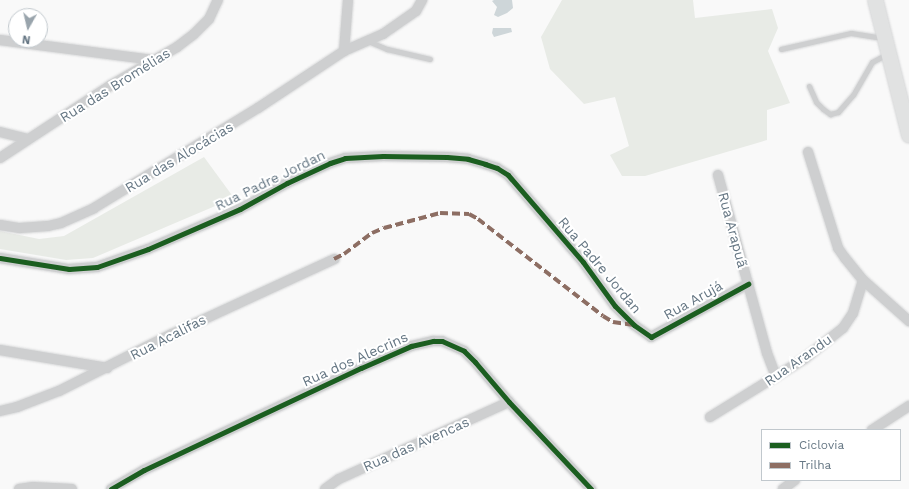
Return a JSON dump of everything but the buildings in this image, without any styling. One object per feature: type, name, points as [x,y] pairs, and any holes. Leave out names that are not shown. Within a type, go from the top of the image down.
[{"type":"street","name":"Rua das Bromélias","points":[[0,158],[28,138],[111,85],[177,47],[194,34],[208,19],[218,0]]},
{"type":"street","points":[[348,0],[344,51],[383,34],[416,11],[422,0]]},
{"type":"street","points":[[874,0],[909,135]]},
{"type":"street","points":[[0,40],[153,60]]},
{"type":"street","name":"Rua das Alocácias","points":[[0,225],[36,228],[62,223],[76,217],[199,145],[310,75],[344,51]]},
{"type":"street","points":[[0,132],[28,138]]},
{"type":"street","points":[[808,152],[838,248],[844,258],[863,280],[909,321]]},
{"type":"street","name":"Rua Padre Jordan","points":[[0,258],[69,269],[97,267],[148,249],[240,209],[287,183],[335,161],[345,158],[383,156],[468,159],[497,168],[508,175],[583,262],[615,306],[634,325],[651,337]]},
{"type":"street","name":"Rua Arapuã","points":[[718,175],[767,353],[776,376]]},
{"type":"street","name":"Rua Acalifas","points":[[0,411],[43,398],[107,368],[172,334],[334,259]]},
{"type":"street","name":"Rua Arandu","points":[[710,417],[804,359],[843,328],[853,313],[863,280]]},
{"type":"street","name":"Rua Arujá","points":[[651,337],[748,284]]},
{"type":"street","name":"Rua dos Alecrins","points":[[110,489],[144,470],[368,365],[424,342],[442,341],[464,351],[509,402],[591,489]]},
{"type":"street","points":[[0,350],[107,368]]},
{"type":"street","name":"Rua das Avencas","points":[[325,489],[339,479],[509,402]]},
{"type":"street","points":[[874,429],[909,406]]},
{"type":"street","points":[[782,489],[794,481]]},
{"type":"street","points":[[19,489],[33,487],[72,489]]},
{"type":"lane","points":[[781,49],[850,33],[884,38]]},
{"type":"lane","points":[[367,41],[387,49],[430,59]]},
{"type":"lane","points":[[809,86],[816,102],[823,109],[830,114],[838,112],[853,95],[872,62],[888,53]]},
{"type":"shaded area","points":[[512,0],[513,8],[507,13],[498,17],[494,15],[497,7],[492,1]]},
{"type":"shaded area","points":[[562,0],[693,0],[695,18],[772,9],[778,28],[768,51],[790,103],[767,110],[767,140],[645,176],[622,176],[610,155],[629,146],[615,97],[584,104],[550,69],[541,37]]},
{"type":"shaded area","points":[[493,28],[511,28],[512,32],[494,37],[492,33]]},
{"type":"shaded area","points":[[204,157],[234,198],[93,258],[66,260],[0,249],[0,231],[39,239],[64,236]]},
{"type":"marked path","points":[[334,259],[344,254],[372,233],[384,228],[440,213],[469,214],[478,219],[603,316],[613,322],[634,325]]},
{"type":"cycle path","points":[[0,258],[69,269],[97,267],[148,249],[240,209],[287,183],[330,163],[345,158],[383,156],[447,157],[468,159],[485,164],[497,168],[508,175],[583,262],[615,306],[634,325],[651,337],[748,284]]},
{"type":"cycle path","points":[[111,489],[144,470],[361,368],[411,346],[433,341],[442,341],[464,351],[509,402],[591,489]]}]
